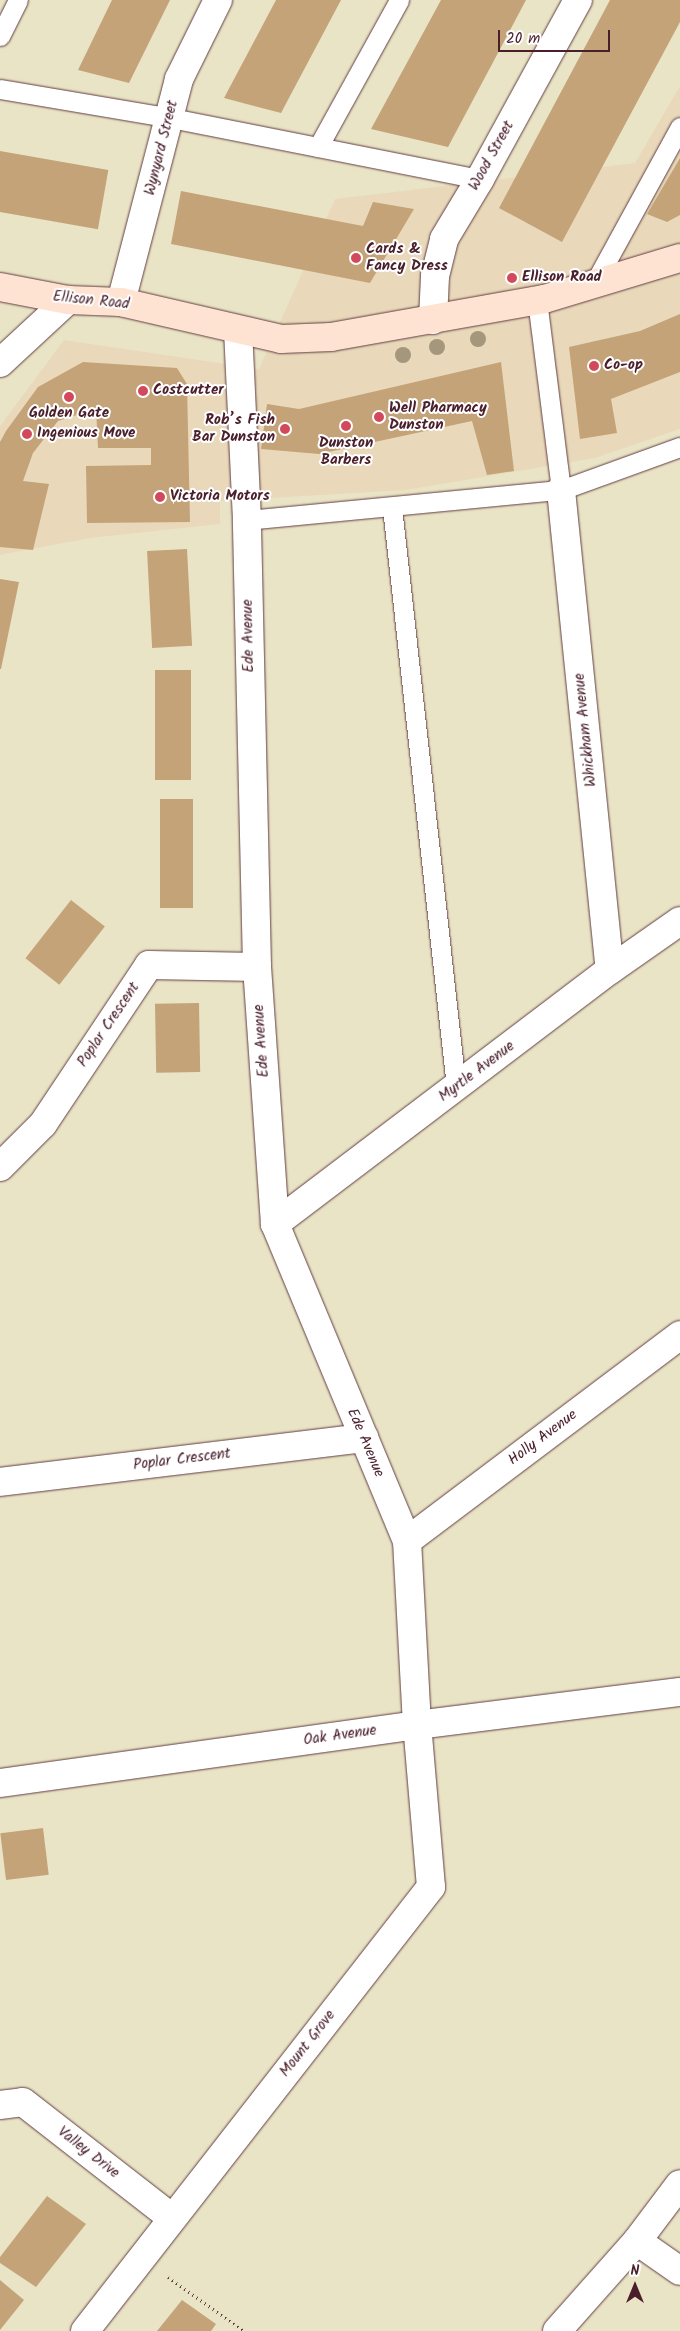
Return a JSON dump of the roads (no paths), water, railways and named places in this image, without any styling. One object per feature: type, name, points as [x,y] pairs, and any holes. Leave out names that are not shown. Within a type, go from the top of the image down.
[{"type":"street","name":"Wynyard Street","points":[[121,302],[179,79],[218,0]]},
{"type":"street","name":"Wood Street","points":[[433,320],[435,276],[444,239],[480,179],[578,0]]},
{"type":"street","name":"Ellison Road","points":[[0,287],[68,300],[121,302],[238,331],[281,339],[331,337],[537,300],[680,258]]},
{"type":"street","points":[[0,363],[68,300]]},
{"type":"street","name":"Ede Avenue","points":[[238,331],[247,520],[257,967],[275,1224],[406,1541],[417,1725]]},
{"type":"street","name":"Whickham Avenue","points":[[561,490],[610,970]]},
{"type":"street","name":"Myrtle Avenue","points":[[275,1224],[610,970],[680,921]]},
{"type":"street","name":"Poplar Crescent","points":[[0,1167],[43,1124],[149,966],[257,967]]},
{"type":"street","name":"Holly Avenue","points":[[406,1541],[680,1335]]},
{"type":"street","name":"Poplar Crescent","points":[[0,1482],[364,1438]]},
{"type":"street","name":"Oak Avenue","points":[[0,1783],[417,1725],[680,1692]]},
{"type":"street","name":"Mount Grove","points":[[85,2331],[432,1887],[417,1725]]},
{"type":"street","name":"Valley Drive","points":[[0,2105],[22,2102],[172,2218]]},
{"type":"street","points":[[557,2331],[637,2241],[680,2184]]},
{"type":"street","points":[[637,2241],[680,2271]]},
{"type":"lane","points":[[0,36],[18,0]]},
{"type":"lane","points":[[318,147],[399,0]]},
{"type":"lane","points":[[0,89],[170,118],[480,179]]},
{"type":"lane","points":[[594,284],[680,127]]},
{"type":"lane","points":[[537,300],[561,490]]},
{"type":"lane","points":[[247,520],[561,490],[680,447]]},
{"type":"lane","points":[[392,506],[456,1087]]},
{"type":"place","name":"Cards & Fancy Dress","points":[[356,258]]},
{"type":"place","name":"Ellison Road","points":[[512,278]]},
{"type":"place","name":"Co-op","points":[[594,366]]},
{"type":"place","name":"Costcutter","points":[[143,391]]},
{"type":"place","name":"Golden Gate","points":[[69,397]]},
{"type":"place","name":"Well Pharmacy Dunston","points":[[379,417]]},
{"type":"place","name":"Dunston Barbers","points":[[346,426]]},
{"type":"place","name":"Rob’s Fish Bar Dunston","points":[[285,429]]},
{"type":"place","name":"Ingenious Move","points":[[27,434]]},
{"type":"place","name":"Victoria Motors","points":[[160,497]]}]
